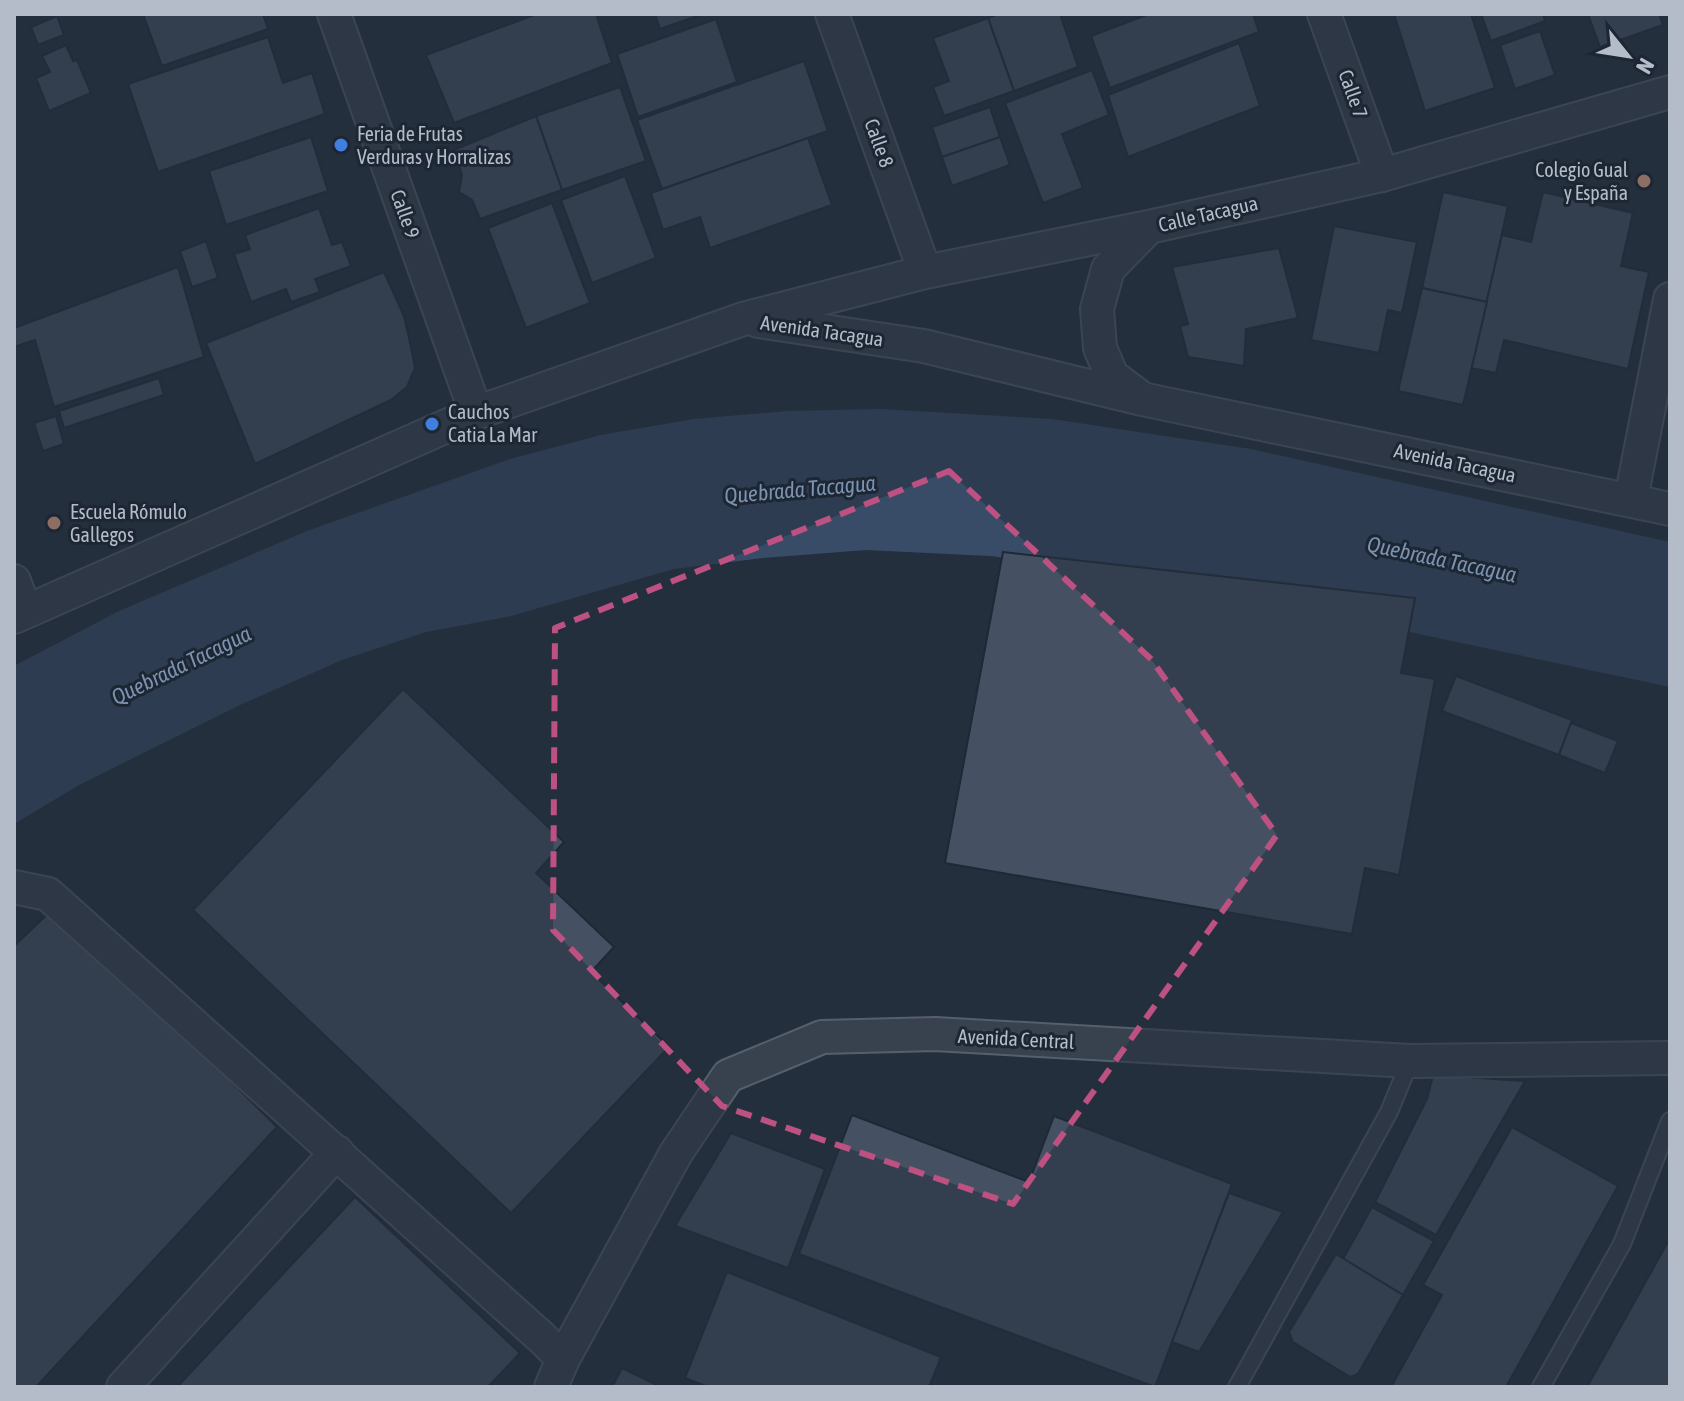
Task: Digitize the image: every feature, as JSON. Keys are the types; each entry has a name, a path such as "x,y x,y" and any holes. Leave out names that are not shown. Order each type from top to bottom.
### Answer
{"street":[{"name":"Calle 9","path":"334,14 476,413"},
{"name":"Calle 8","path":"832,14 925,272"},
{"name":"Calle 7","path":"1324,14 1382,175"},
{"name":"Calle Tacagua","path":"743,319 925,272 1149,227 1382,175 1670,92"},
{"path":"1142,399 1112,376 1100,348 1097,309 1108,269 1149,227"},
{"path":"1631,499 1670,299"},
{"name":"Avenida Tacagua","path":"19,614 476,413 743,319 924,346 1142,399 1670,509"},
{"path":"14,581 19,614"},
{"path":"14,887 48,894 337,1152 557,1373"},
{"name":"Avenida Central","path":"557,1373 676,1153 728,1076 822,1037 935,1034 1410,1061 1670,1058"},
{"path":"123,1387 337,1152"}],"lane":[{"path":"1237,1387 1389,1112 1410,1061"},
{"path":"1541,1387 1622,1244 1670,1121"}],"highlighted area":[{"path":"949,471 1151,659 1277,835 1013,1204 722,1106 553,930 555,628"}],"water":[{"name":"Quebrada Tacagua","path":"880,409 1052,419 1251,449 1670,542 1670,687 1362,622 1215,584 990,556 866,550 763,558 674,569 511,616 426,632 342,660 240,705 79,785 14,824 14,666 119,611 307,531 510,459 601,435 694,419 788,411"}],"building":[{"path":"143,14 263,14 268,29 162,66"},
{"path":"537,14 596,14 612,63 454,123 426,55"},
{"path":"655,14 703,14 660,29"},
{"path":"998,14 1060,14 1078,67 1014,91 988,18"},
{"path":"1149,14 1253,14 1259,32 1110,88 1091,36"},
{"path":"1394,14 1471,14 1495,88 1425,111"},
{"path":"1481,14 1543,14 1545,21 1491,41"},
{"path":"1588,14 1659,14 1663,25 1600,47"},
{"path":"57,16 64,35 38,45 31,27"},
{"path":"988,18 1014,91 944,116 933,87 949,81 933,38"},
{"path":"716,19 737,82 638,117 617,54"},
{"path":"1540,31 1555,75 1515,89 1500,45"},
{"path":"268,37 283,83 312,73 325,114 158,172 128,84"},
{"path":"1239,43 1260,106 1128,157 1108,95"},
{"path":"66,45 73,61 77,60 91,93 49,111 36,78 50,72 42,56"},
{"path":"804,61 828,131 662,189 637,120"},
{"path":"1092,70 1109,115 1062,134 1083,188 1043,203 1005,103"},
{"path":"620,87 646,161 562,190 536,116"},
{"path":"990,107 1000,137 942,157 932,127"},
{"path":"536,116 562,190 480,219 472,200 459,192 462,175 454,150"},
{"path":"311,137 328,191 226,225 209,171"},
{"path":"1000,137 1010,165 952,186 942,157"},
{"path":"808,138 832,205 710,248 700,217 663,230 651,193"},
{"path":"625,176 656,258 592,283 561,200"},
{"path":"1443,192 1508,206 1487,302 1422,288"},
{"path":"1543,192 1633,213 1621,266 1649,272 1628,369 1504,340 1496,373 1471,368 1502,235 1531,242"},
{"path":"552,203 590,303 526,328 488,228"},
{"path":"319,208 332,245 342,242 351,266 315,279 320,292 291,302 286,289 251,302 234,254 250,249 245,235"},
{"path":"1334,226 1417,242 1402,313 1388,310 1379,353 1311,340"},
{"path":"206,241 218,278 192,287 180,251"},
{"path":"1279,248 1298,318 1246,329 1244,366 1188,357 1180,326 1188,324 1172,267"},
{"path":"178,267 204,357 54,407 35,340 14,347 14,328"},
{"path":"384,272 404,316 411,347 415,368 407,387 391,400 255,464 206,343"},
{"path":"1422,288 1487,302 1463,405 1398,391"},
{"path":"159,378 164,395 64,428 59,411"},
{"path":"56,416 64,444 43,451 34,423"},
{"path":"1003,552 1415,598 1401,673 1435,679 1399,875 1365,868 1352,934 945,863"},
{"path":"1456,676 1572,720 1559,755 1442,711"},
{"path":"403,689 564,842 536,873 614,947 591,972 669,1047 511,1213 193,910"},
{"path":"1571,723 1618,741 1605,773 1559,755"},
{"path":"55,907 277,1127 36,1387 14,1387 14,946"},
{"path":"1433,1075 1525,1081 1436,1235 1375,1202 1427,1099"},
{"path":"852,1115 1029,1182 1054,1116 1232,1184 1155,1387 799,1254"},
{"path":"1512,1127 1618,1186 1506,1387 1391,1387 1442,1295 1423,1285"},
{"path":"731,1133 825,1169 788,1268 675,1226"},
{"path":"1229,1193 1283,1212 1199,1352 1172,1342"},
{"path":"355,1197 520,1353 488,1387 177,1387"},
{"path":"1372,1207 1434,1241 1403,1295 1343,1259"},
{"path":"1669,1240 1670,1387 1587,1387"},
{"path":"1336,1254 1403,1295 1358,1374 1350,1377 1293,1342 1289,1332"},
{"path":"727,1272 941,1357 929,1387 708,1387 685,1378"},
{"path":"622,1368 661,1387 612,1387"}],"place":[{"name":"Feria de Frutas Verduras y Horralizas","path":"341,145"},
{"name":"Colegio Gual y España","path":"1644,181"},
{"name":"Cauchos Catia La Mar","path":"432,424"},
{"name":"Escuela Rómulo Gallegos","path":"54,523"}]}
